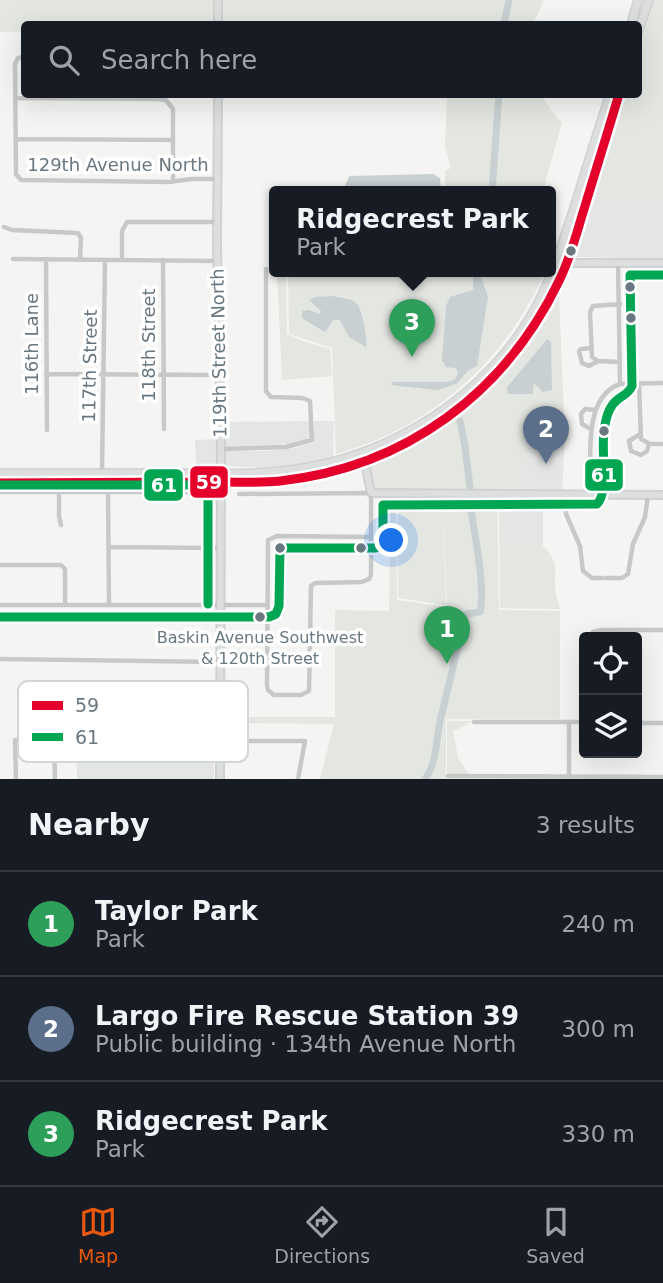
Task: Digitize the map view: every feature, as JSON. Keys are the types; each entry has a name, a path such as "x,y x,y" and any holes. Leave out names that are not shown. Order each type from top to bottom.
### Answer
{"main road":[{"path":"632,21 643,0"},
{"path":"638,21 643,0"},
{"path":"640,21 643,0"},
{"path":"557,260 609,98"},
{"path":"0,482 108,487 301,478 366,462 423,435 458,412 486,387 515,355 552,298 567,263 618,98"},
{"path":"588,193 588,180 599,142 596,138"},
{"path":"0,473 220,473 295,469 363,453 407,433 456,401 516,338 531,315 549,277"},
{"path":"0,482 40,478 55,473"},
{"path":"44,483 59,479 93,478 102,473"}],"street":[{"path":"218,0 218,21"},
{"path":"21,58 16,60 16,139 173,140"},
{"path":"16,98 21,98"},
{"path":"159,98 172,106 173,181"},
{"name":"119th Street North","path":"218,98 220,681"},
{"name":"129th Avenue North","path":"16,139 18,178 25,181 218,179"},
{"path":"122,260 122,231 125,223 217,222"},
{"path":"4,227 12,230 78,233 80,259"},
{"path":"13,259 218,261"},
{"name":"116th Lane","path":"46,259 47,430"},
{"name":"117th Street","path":"102,473 104,260"},
{"name":"118th Street","path":"163,260 164,429"},
{"path":"557,260 567,263 663,263"},
{"path":"618,263 620,384"},
{"path":"221,449 286,447 312,440 310,401 302,398 275,398 268,394 266,269"},
{"path":"620,304 598,304 592,308 590,348 592,357 598,361 620,362"},
{"path":"590,348 579,351 582,363 589,366 598,361"},
{"path":"46,374 219,375"},
{"path":"591,493 591,429 596,410 607,392 620,384 663,383"},
{"path":"639,384 640,434 643,442 663,444"},
{"path":"591,429 582,424 581,414 585,410 596,410"},
{"path":"640,434 629,441 631,452 638,455 644,453 649,443"},
{"path":"363,453 371,493 371,537 369,579 362,582 314,583 310,591 310,685 306,694 270,694 267,685 268,540 371,537"},
{"path":"108,487 109,604"},
{"path":"0,492 59,492 108,487 207,492"},
{"path":"59,492 61,525"},
{"path":"566,493 566,514 580,546 583,571 592,578 604,579 622,578 628,574 633,544 648,506 648,495"},
{"path":"239,494 663,495"},
{"path":"108,547 220,548"},
{"path":"0,565 61,565 65,569 65,604"},
{"path":"0,605 267,605"},
{"path":"595,632 663,630"},
{"path":"0,659 220,662"},
{"path":"474,722 579,723"},
{"path":"569,723 569,778"},
{"path":"642,723 663,723"},
{"path":"16,779 15,740 18,740"},
{"path":"248,741 305,741 298,779"},
{"path":"448,776 663,777"}],"shaded area":[{"path":"0,0 217,0 216,21 21,21 21,32 0,32"},
{"path":"220,0 544,0 534,21 220,21"},
{"path":"653,0 663,0 663,198 590,200 622,98 642,98 642,35"},
{"path":"447,98 543,98 562,122 544,186 445,186 445,171 451,168 445,146"},
{"path":"433,174 440,178 441,186 345,186 349,176"},
{"path":"663,198 663,259 574,257 590,200"},
{"path":"277,277 286,277 287,334 330,349 332,376 282,380"},
{"path":"288,277 542,277 508,336 468,381 419,417 393,432 336,454 332,348 289,334"},
{"path":"473,277 481,277 488,297 477,366 469,370 456,384 437,390 391,385 392,382 446,382 456,377 456,368 446,367 442,360 446,306 450,297 473,290"},
{"path":"333,296 351,300 358,306 364,324 366,347 349,337 340,320 333,320 325,332 302,318 302,311 320,314 321,311 309,300"},
{"path":"559,297 565,439 530,439 519,490 373,490 369,466 427,436 472,404 512,366","holes":["547,339 551,342 541,390 536,383 533,383 534,391 507,387"]},
{"path":"547,339 551,342 552,390 543,392 534,383 533,394 508,394 507,387"},
{"path":"310,421 310,439 294,444 223,447 222,422"},
{"path":"314,421 334,421 333,459 276,468 222,466 223,451 268,451 313,443"},
{"path":"218,439 218,466 196,467 195,440"},
{"path":"530,439 565,439 562,491 501,491 519,489"},
{"path":"386,494 501,495 503,547 543,546 547,550 555,566 555,588 560,609 500,608 497,496 443,495 446,605 398,598 398,497 389,497 389,523"},
{"path":"501,495 543,495 543,546 503,547"},
{"path":"391,496 396,496 397,600 447,607 443,496 497,498 499,610 560,611 560,719 446,719 446,779 320,779 334,724 248,723 248,717 335,717 335,610 389,611"},
{"path":"447,721 472,721 453,732 458,757 468,774 447,774"},
{"path":"77,762 214,762 214,779 77,779"}],"waterway":[{"path":"505,21 509,0"},
{"path":"492,186 499,98"},
{"path":"460,421 470,488"},
{"path":"425,779 434,759 440,721 466,614 480,612 480,572 469,497"}],"transit line":[{"name":"59","path":"0,483 280,481 326,473 369,460 409,441 447,418 480,390 510,358 537,321 559,281 574,244 618,98"},
{"name":"61","path":"0,617 269,617 276,614 279,606 280,548 376,548 383,539 383,505 597,504 603,491 603,440 607,415 613,404 632,386 630,275 663,275"},
{"name":"61","path":"0,485 208,485 208,604"}],"place":[{"name":"Ridgecrest Park","path":"412,357"},
{"name":"Largo Fire Rescue Station 39","path":"546,464"},
{"name":"Baskin Avenue Southwest & 120th Street","path":"260,617"},
{"name":"Taylor Park","path":"447,664"}]}
